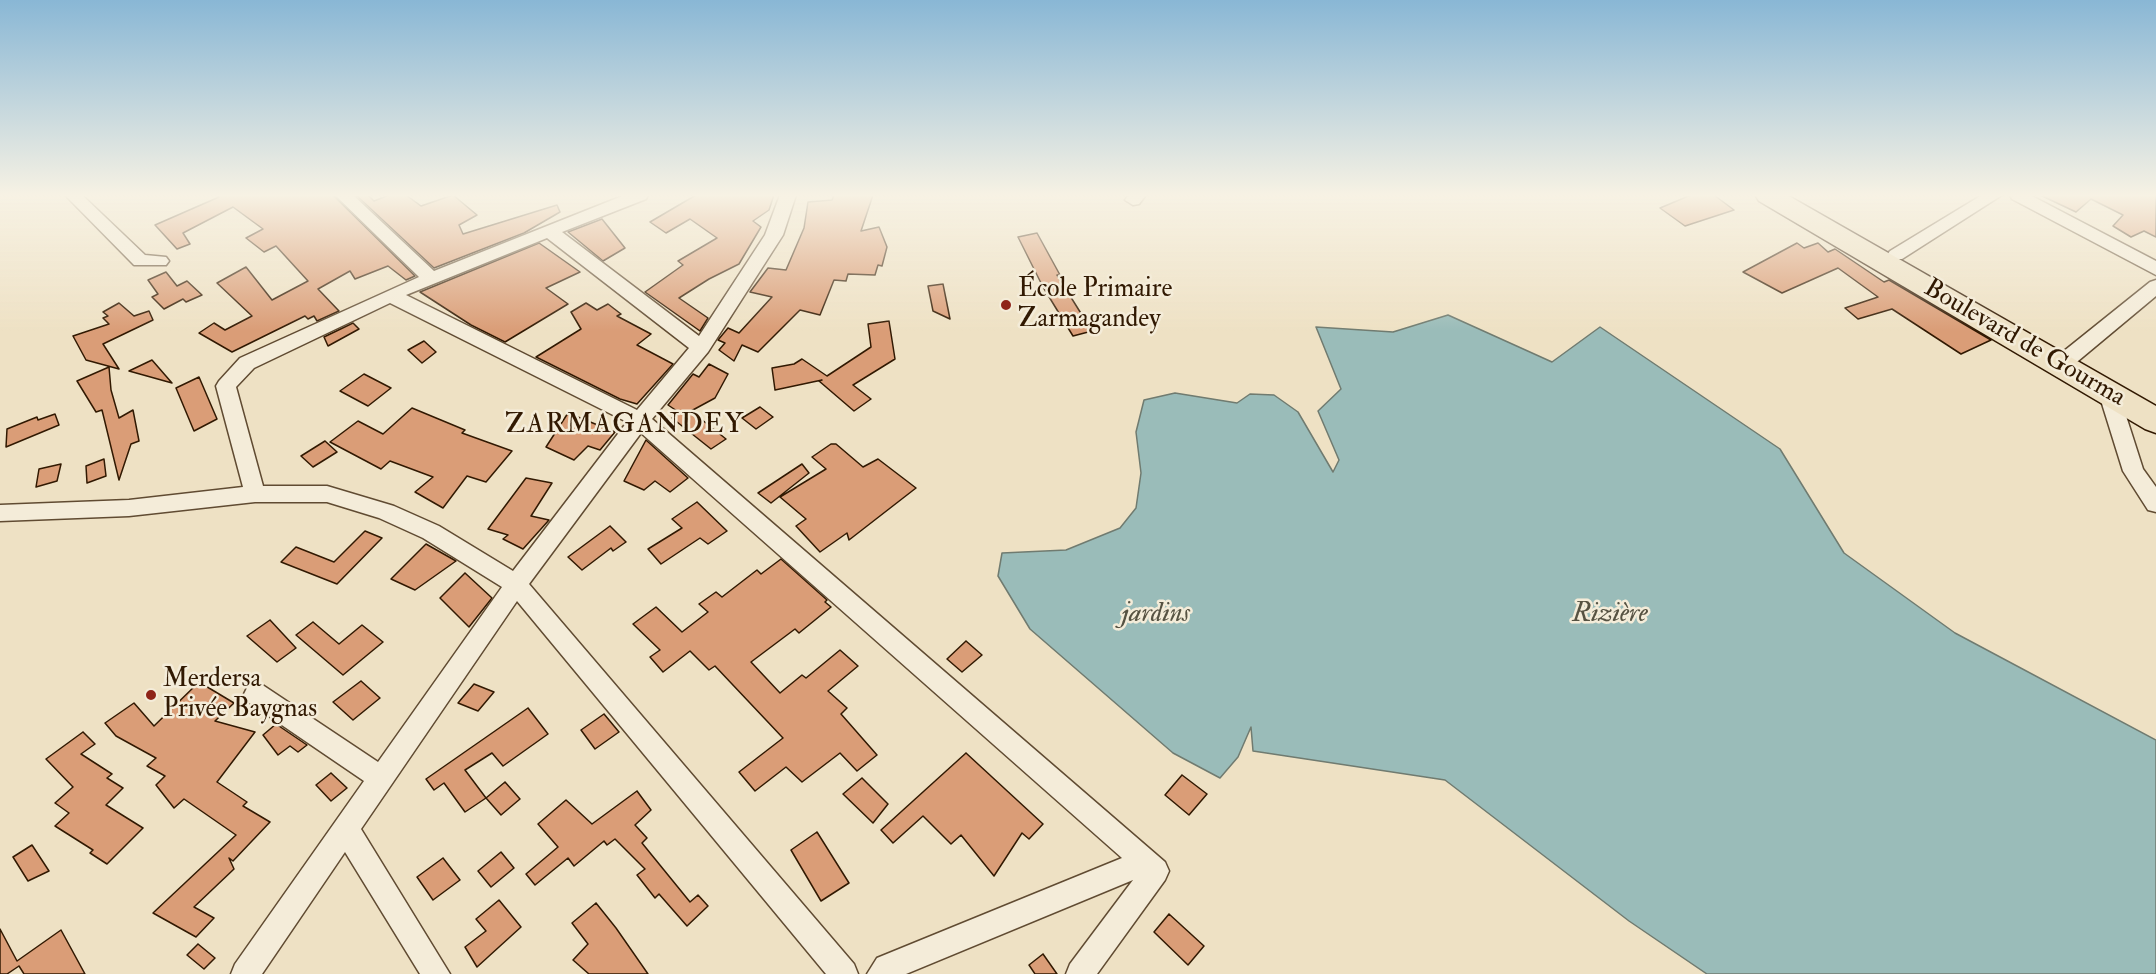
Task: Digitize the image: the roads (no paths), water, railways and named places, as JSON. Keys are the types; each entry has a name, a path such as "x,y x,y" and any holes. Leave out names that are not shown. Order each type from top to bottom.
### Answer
{"highway":[{"name":"Boulevard de Gourma","path":"1850,240 2066,361 2156,405"},
{"name":"Boulevard de Gourma","path":"1871,240 2066,361 2109,394 2156,422"}],"street":[{"path":"119,240 140,261 160,261"},
{"path":"391,240 432,279"},
{"path":"255,494 226,386 238,370 261,355 390,295 526,240"},
{"path":"561,240 700,347"},
{"path":"245,974 347,831 516,584 640,420 700,347 770,240"},
{"path":"1896,255 1920,240"},
{"path":"2103,240 2156,269"},
{"path":"2066,361 2156,286"},
{"path":"390,295 640,420 1156,871 1080,974"},
{"path":"2109,394 2133,471 2156,504"},
{"path":"0,513 129,507 255,494 327,494 386,512 431,532 516,584 844,974"},
{"path":"256,694 382,780"},
{"path":"347,831 436,974"},
{"path":"887,972 1145,862"}],"water":[{"name":"Rizière","path":"1448,315 1552,362 1600,327 1780,449 1844,553 1955,633 2156,740 2156,974 1707,974 1629,921 1445,780 1253,751 1251,727 1238,757 1220,778 1173,753 1030,629 998,576 1002,553 1066,550 1120,528 1136,508 1141,473 1136,432 1144,400 1175,393 1237,403 1250,394 1274,395 1298,412 1333,472 1339,460 1318,411 1341,389 1316,327 1393,332"}],"place":[{"name":"École Primaire Zarmagandey","path":"1006,305"},
{"name":"Merdersa Privée Baygnas","path":"151,695"}],"district":[{"name":"ZARMAGANDEY","path":"625,426"}],"water label":[{"name":"jardins","path":"1156,615"}]}
